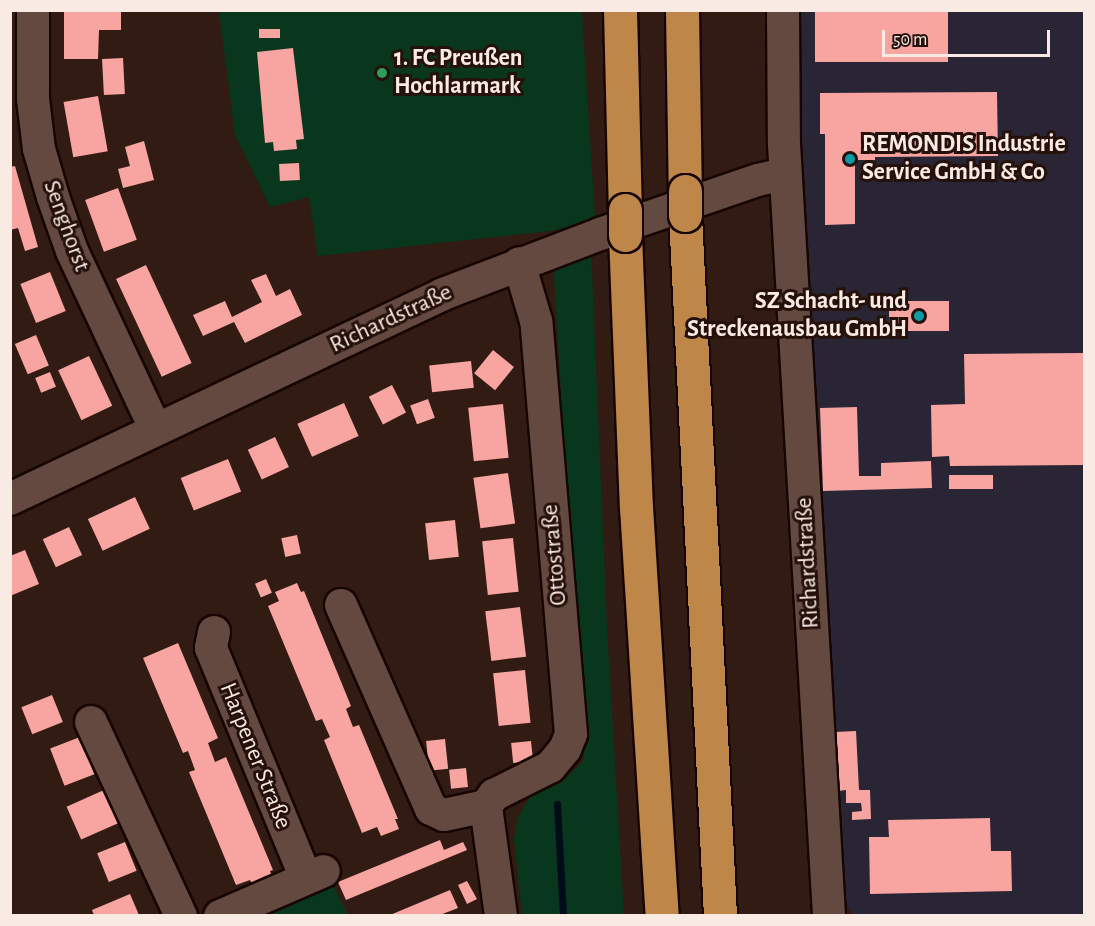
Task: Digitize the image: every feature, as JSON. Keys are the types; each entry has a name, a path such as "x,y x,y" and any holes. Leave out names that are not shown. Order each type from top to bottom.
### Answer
{"highway":[{"path":"620,10 625,222 636,507 662,915"},
{"path":"682,10 685,203 720,915"}],"street":[{"name":"Senghorst","path":"33,10 33,99 39,149 53,197 72,252 155,428"},
{"name":"Richardstraße","path":"783,10 785,174 829,915"},
{"name":"Richardstraße","path":"10,499 155,428 443,294 519,263 758,180 785,174"},
{"name":"Ottostraße","path":"340,605 431,809 444,815 486,806 494,795 550,767 565,749 571,734 536,321 519,263"},
{"name":"Harpener Straße","path":"214,632 211,648 315,874 220,915"},
{"path":"92,722 180,915"},
{"path":"486,806 501,915"}],"shaded area":[{"path":"798,11 1084,11 1084,915 852,915 844,897 799,80"}],"green space":[{"name":"1. FC Preußen Hochlarmark","path":"219,11 582,11 595,219 551,231 318,256 309,197 270,207 235,135"},
{"path":"591,246 607,627 624,915 522,915 514,838 518,817 530,797 565,779 584,760 553,261"},
{"path":"323,886 334,886 348,915 258,916"}],"building":[{"path":"64,10 121,10 121,30 99,30 98,59 64,59"},
{"path":"815,10 948,10 948,62 815,62"},
{"path":"259,29 280,29 280,38 259,38"},
{"path":"293,48 304,139 296,140 297,149 274,151 273,142 265,143 257,52"},
{"path":"123,58 125,94 104,95 102,59"},
{"name":"REMONDIS Industrie Service GmbH & Co","path":"997,92 998,156 875,157 875,160 855,160 855,224 825,225 825,134 820,134 820,93"},
{"path":"98,96 108,151 73,157 64,102"},
{"path":"144,141 154,180 123,188 118,169 130,166 125,147"},
{"path":"299,163 300,180 280,181 279,164"},
{"path":"15,166 38,247 25,251 18,228 10,230 10,167"},
{"path":"118,188 137,240 104,252 85,200"},
{"path":"146,265 192,363 162,377 116,279"},
{"path":"50,272 66,311 36,323 20,284"},
{"path":"266,274 276,296 290,289 302,315 245,343 234,322 203,336 193,315 225,301 232,317 262,302 251,280"},
{"name":"SZ Schacht- und Streckenausbau GmbH","path":"889,301 949,301 949,331 889,331"},
{"path":"36,335 49,365 28,374 15,344"},
{"path":"493,350 514,367 495,390 474,373"},
{"path":"1083,353 1084,465 950,466 949,456 932,457 931,405 965,404 964,354"},
{"path":"89,356 112,406 81,420 58,370"},
{"path":"471,361 474,388 432,392 429,365"},
{"path":"50,372 56,387 41,393 35,378"},
{"path":"392,385 406,413 383,424 369,397"},
{"path":"428,399 435,418 417,424 410,405"},
{"path":"344,403 359,436 312,457 297,424"},
{"path":"503,404 509,458 474,461 468,408"},
{"path":"857,407 859,476 881,476 881,463 931,461 932,488 823,491 820,408"},
{"path":"275,437 289,467 262,480 248,450"},
{"path":"228,459 241,491 194,511 181,478"},
{"path":"508,473 515,524 480,528 473,478"},
{"path":"949,475 993,475 993,489 949,489"},
{"path":"135,497 150,529 103,551 88,519"},
{"path":"455,520 459,557 429,560 425,523"},
{"path":"69,527 82,555 56,567 43,539"},
{"path":"297,535 301,554 285,557 281,538"},
{"path":"513,538 519,592 488,595 482,541"},
{"path":"25,550 39,584 10,596 10,556"},
{"path":"266,579 272,593 261,597 255,584"},
{"path":"297,583 301,592 304,591 351,706 346,709 353,727 359,725 398,819 395,819 399,829 381,836 377,827 362,833 324,740 330,737 322,719 316,721 268,606 279,601 275,592"},
{"path":"520,607 526,657 491,661 485,611"},
{"path":"178,643 218,738 208,743 215,762 226,757 273,870 270,871 274,881 255,889 250,880 236,885 189,772 195,770 188,751 183,753 143,658"},
{"path":"525,670 531,723 499,726 493,673"},
{"path":"52,695 63,722 32,734 21,707"},
{"path":"856,731 859,790 870,790 871,819 852,820 852,812 862,811 861,803 846,803 846,790 838,791 835,732"},
{"path":"80,737 94,774 64,786 50,748"},
{"path":"445,739 448,769 429,771 426,741"},
{"path":"531,741 533,761 513,763 511,743"},
{"path":"466,768 468,787 451,789 449,770"},
{"path":"104,790 119,823 81,840 67,807"},
{"path":"990,818 991,851 1011,851 1012,891 870,894 869,837 889,837 888,820"},
{"path":"440,840 444,850 463,842 467,850 346,900 338,882"},
{"path":"125,842 137,871 109,882 97,853"},
{"path":"467,881 477,899 467,904 458,885"},
{"path":"450,890 458,908 440,915 390,915"},
{"path":"130,894 139,915 94,915 92,910"}],"waterway":[{"path":"557,804 563,916"}],"place":[{"name":"1. FC Preußen Hochlarmark","path":"382,73"},
{"name":"REMONDIS Industrie Service GmbH & Co","path":"850,159"},
{"name":"SZ Schacht- und Streckenausbau GmbH","path":"919,316"}]}
